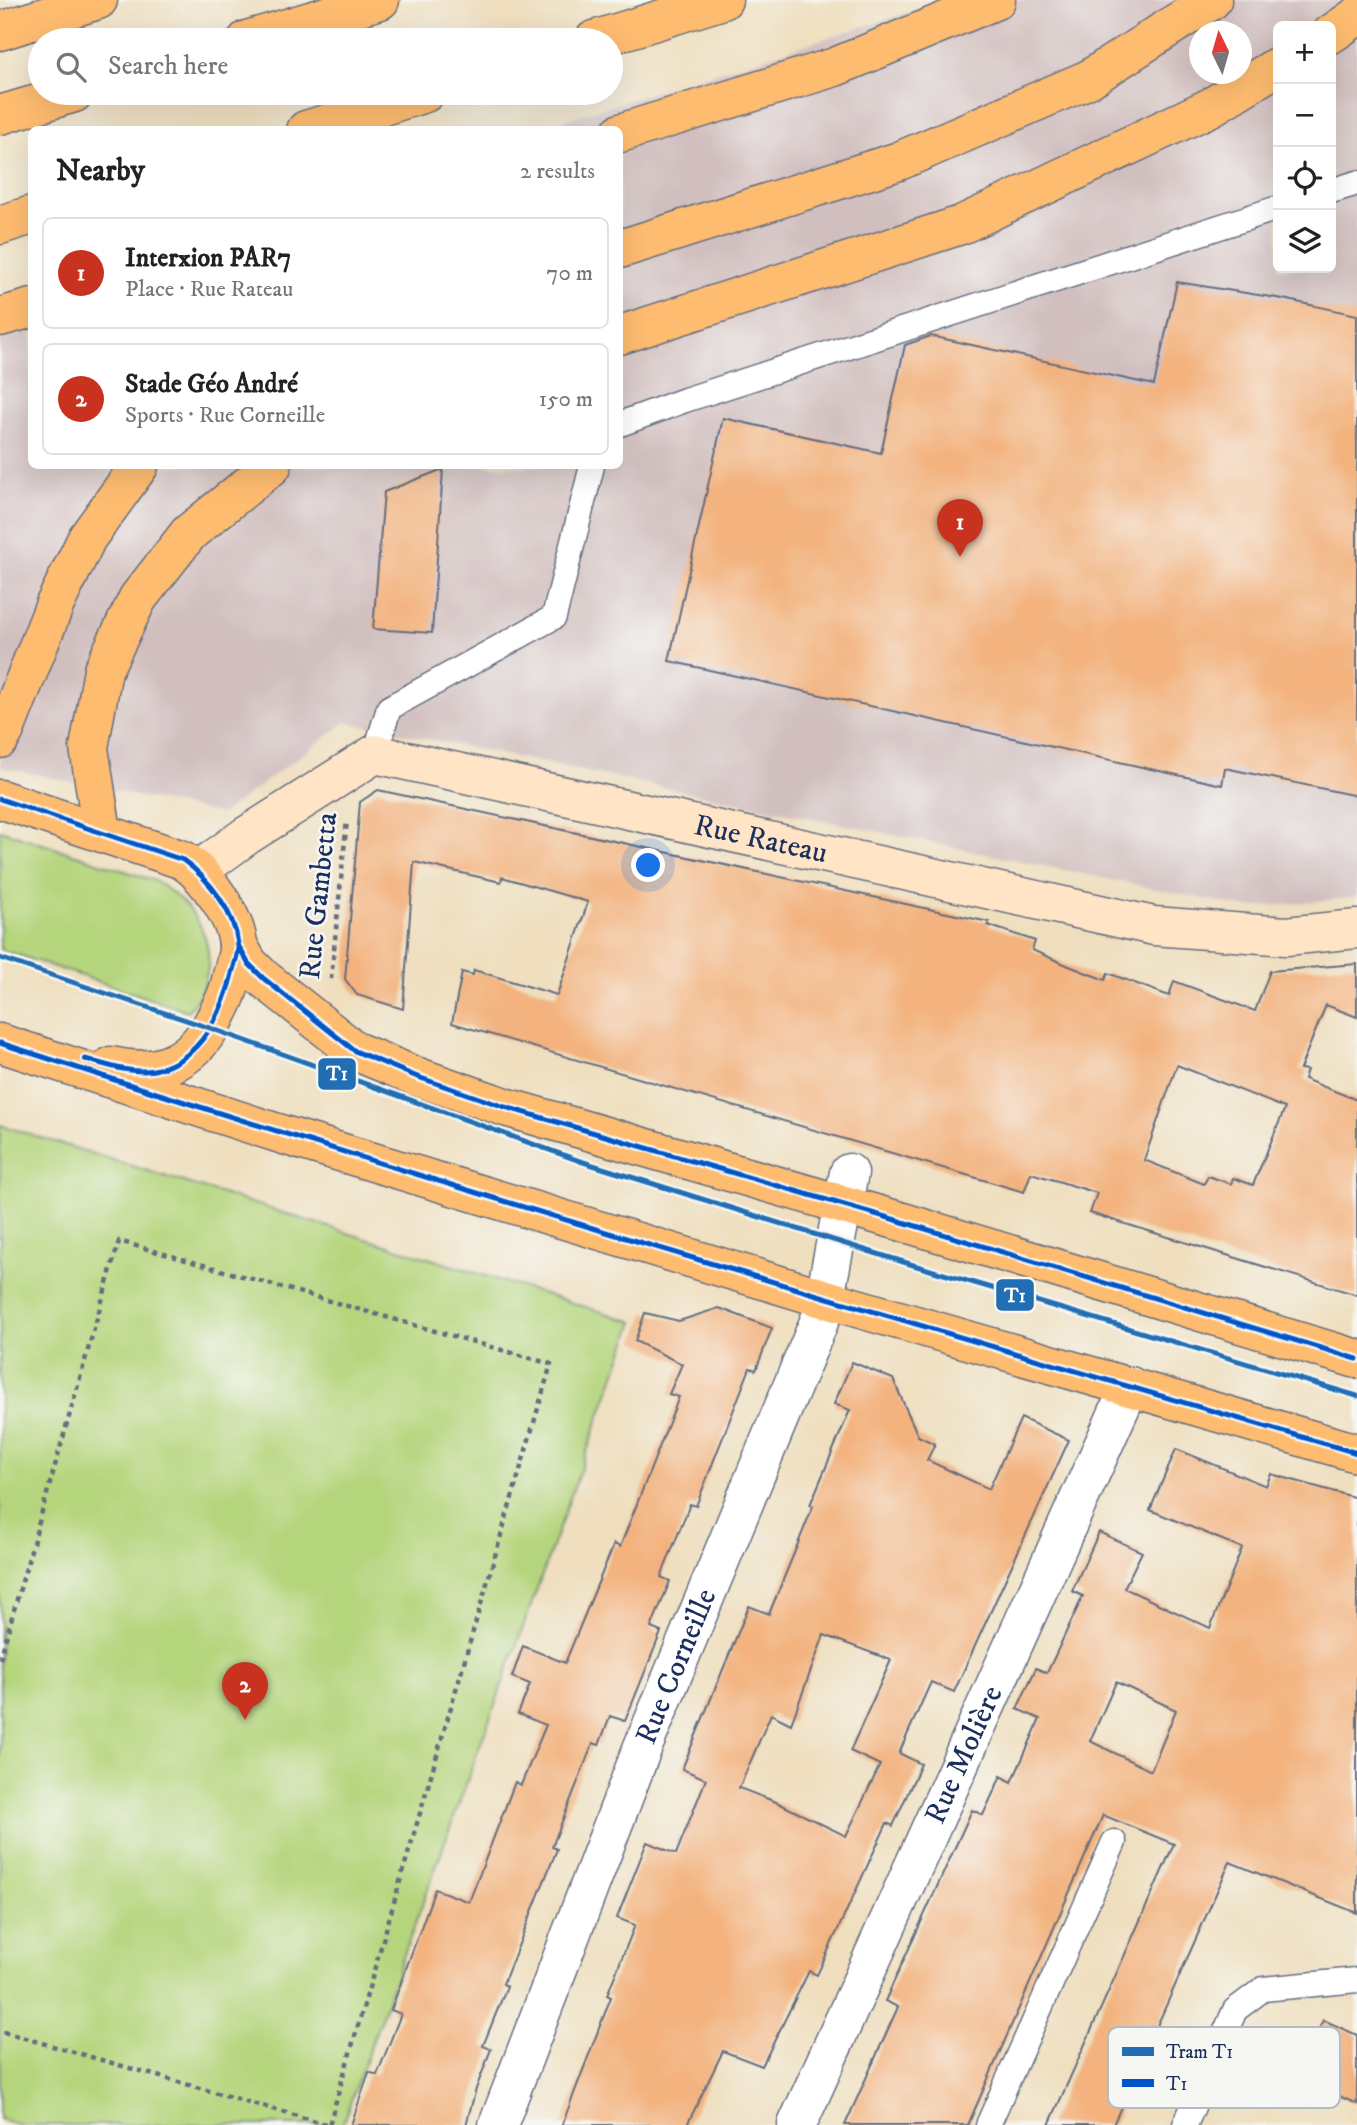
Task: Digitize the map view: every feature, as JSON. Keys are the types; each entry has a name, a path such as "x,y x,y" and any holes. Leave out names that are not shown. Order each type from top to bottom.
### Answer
{"main road":[{"path":"0,31 98,0"},
{"path":"287,28 380,0"},
{"path":"623,31 723,0"},
{"path":"623,132 835,67 996,0"},
{"path":"623,248 900,161 1089,79 1206,5"},
{"path":"1336,31 1357,16"},
{"path":"623,334 961,225 1211,107 1273,69"},
{"path":"0,115 34,105"},
{"path":"319,126 386,105"},
{"path":"0,225 28,216"},
{"path":"0,317 28,309"},
{"path":"0,739 55,604 87,538 137,469"},
{"path":"102,832 89,748 103,670 138,598 189,533 268,469"},
{"path":"0,799 183,860 199,870 225,907 238,945 248,963 263,978 355,1051 415,1076 466,1094 846,1189 1357,1359"},
{"path":"0,1041 134,1071 163,1068 191,1052 210,1028 228,994 238,945"},
{"path":"0,1041 287,1136 826,1299 1357,1453"}],"street":[{"path":"199,870 246,836 363,761"},
{"name":"Rue Rateau","path":"363,761 1154,926 1286,936 1357,929"},
{"name":"Rue Corneille","path":"498,2125 642,1749 821,1317 846,1189"},
{"name":"Rue Molière","path":"797,2125 1130,1385"}],"lane":[{"path":"1336,189 1357,183"},
{"path":"623,424 699,396 1273,210"},
{"path":"363,761 389,708 554,617 591,469"},
{"path":"988,2125 1114,1842"},
{"path":"1228,2027 1236,2010 1263,1989 1357,1980"},
{"path":"1185,2125 1193,2108"}],"path":[{"name":"Rue Gambetta","path":"327,1029 363,761"},
{"path":"0,1659 120,1241 551,1364 329,2125 0,2031"}],"shaded area":[{"path":"948,0 1357,0 1357,897 1248,908 346,722 222,814 0,767 0,298 28,289 28,469 623,469 623,126 546,126 613,105 623,105 623,102"}],"green space":[{"path":"0,830 155,881 187,907 205,938 208,956 207,974 188,1011 0,949"},
{"path":"0,1125 634,1322 342,2125 20,2125 0,2119"}],"building":[{"path":"1177,282 1283,299 1357,315 1357,796 1225,768 1222,785 669,661 723,418 881,453 905,345 931,336 1154,385"},
{"path":"443,469 432,633 373,629 384,492"},
{"path":"378,790 989,922 988,925 1035,941 1032,950 1105,980 1108,973 1169,996 1174,981 1255,1011 1270,971 1357,964 1357,1017 1326,1005 1300,1069 1307,1070 1304,1079 1357,1100 1357,1295 1090,1213 1097,1193 1031,1173 1024,1192 452,1023 462,972 473,975 474,970 557,995 588,902 502,877 501,882 414,862 403,1009 357,995 345,979 360,802","holes":["1177,1065 1285,1108 1253,1185 1233,1178 1231,1184 1208,1176 1204,1184 1144,1160"]},
{"path":"719,1308 772,1328 756,1370 750,1368 696,1506 690,1504 661,1577 670,1581 651,1628 661,1632 625,1721 610,1716 599,1745 593,1743 552,1847 557,1849 503,1984 507,1986 483,2046 491,2049 466,2125 351,2125 369,2072 377,2075 401,2014 391,2010 435,1889 469,1902 515,1782 521,1785 546,1725 518,1714 530,1684 512,1677 523,1646 565,1663 614,1544 620,1547 679,1397 669,1394 682,1364 635,1341 645,1313 679,1321"},
{"path":"852,1362 893,1379 918,1436 935,1444 927,1460 989,1489 1021,1418 1069,1440 954,1692 931,1682 899,1753 921,1764 893,1826 887,1823 817,1975 809,1971 762,2066 723,2051 687,2125 562,2125 611,1997 607,1995 635,1925 617,1918 647,1842 676,1854 706,1779 682,1769 749,1606 769,1614 813,1506 810,1505 850,1410 834,1404","holes":["824,1635 891,1660 850,1751 880,1765 846,1836 776,1802 739,1788 771,1714 791,1724"]},
{"path":"1176,1449 1266,1486 1271,1474 1357,1498 1357,1913 1230,1862 1157,2027 1108,2027 1108,2108 1121,2108 1113,2125 1049,2125 1174,1844 1103,1815 968,2125 845,2125 898,2007 885,2001 972,1810 983,1815 1001,1776 1012,1782 1040,1719 1017,1709 1036,1668 1047,1673 1083,1596 1072,1591 1099,1532 1142,1552 1124,1588 1210,1628 1242,1548 1150,1510","holes":["1116,1682 1176,1710 1151,1771 1090,1741"]},
{"path":"1323,2020 1339,2027 1320,2027"},
{"path":"1340,2028 1357,2035 1357,2104 1340,2097"}],"tram line":[{"name":"T1","path":"0,958 210,1028 580,1161 910,1264 1357,1396"}],"transit line":[{"name":"T1","path":"0,799 183,860 211,886 226,908 236,932 237,954 223,1002 207,1032 185,1056 170,1065 145,1071 119,1068 85,1059"},
{"name":"T1","path":"238,945 248,963 263,978 355,1051 415,1076 505,1107 896,1220 1357,1359"},
{"name":"T1","path":"0,1043 507,1202 1357,1453"}],"place":[{"name":"Interxion PAR7","path":"960,557"},
{"name":"Stade Géo André","path":"245,1720"}]}
